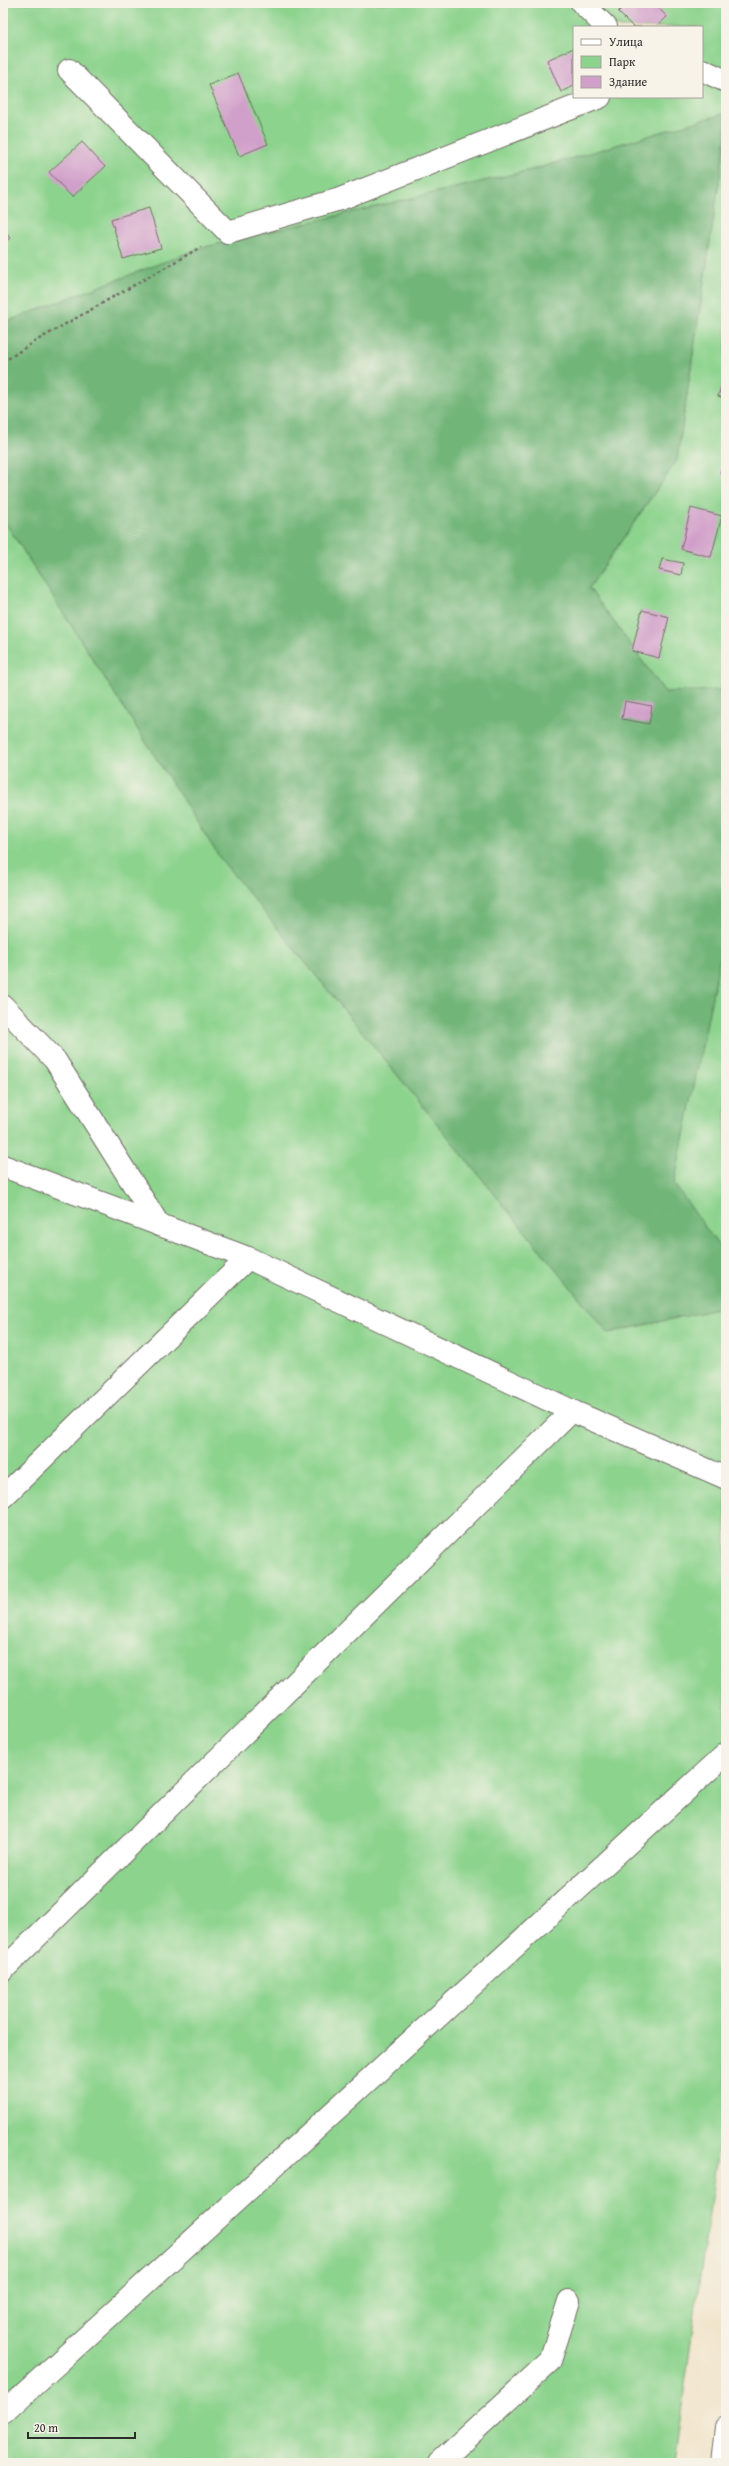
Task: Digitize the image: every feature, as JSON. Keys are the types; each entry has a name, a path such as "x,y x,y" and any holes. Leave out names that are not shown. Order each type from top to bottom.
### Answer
{"street":[{"path":"582,3 605,26"},
{"path":"69,70 228,232 340,199 597,98"},
{"path":"703,70 726,81"},
{"path":"3,1006 56,1060 159,1225"},
{"path":"3,1166 248,1258 572,1411 726,1478"},
{"path":"3,1497 248,1258"},
{"path":"3,1970 572,1411"},
{"path":"3,2412 726,1754"},
{"path":"439,2463 550,2361 570,2301"},
{"path":"722,2463 726,2427"}],"path":[{"path":"3,362 34,342 228,232"}],"green space":[{"path":"3,3 726,3 726,113 535,169 201,248 3,323"},
{"path":"726,113 726,136 677,460 589,588 665,692 726,690 726,928 674,1184 726,1256 726,1307 608,1333 220,858 3,519 3,323 201,248 535,169"},
{"path":"726,136 726,690 665,692 589,588 677,460"},
{"path":"3,519 220,858 608,1333 726,1307 726,2091 674,2463 3,2463"},
{"path":"726,928 726,1256 674,1184"}],"building":[{"path":"627,3 654,3 667,17 657,26 632,26 618,12"},
{"path":"573,48 573,86 561,92 547,60"},
{"path":"238,73 268,144 239,156 209,85"},
{"path":"82,142 105,167 72,197 49,172"},
{"path":"149,208 161,248 123,259 111,219"},
{"path":"3,229 10,238 3,244"},
{"path":"726,372 726,399 718,396"},
{"path":"726,455 726,475 720,473"},
{"path":"691,508 722,516 711,557 681,549"},
{"path":"662,559 683,563 681,575 659,570"},
{"path":"642,610 669,617 659,658 632,651"},
{"path":"625,701 652,706 649,724 622,719"}]}
